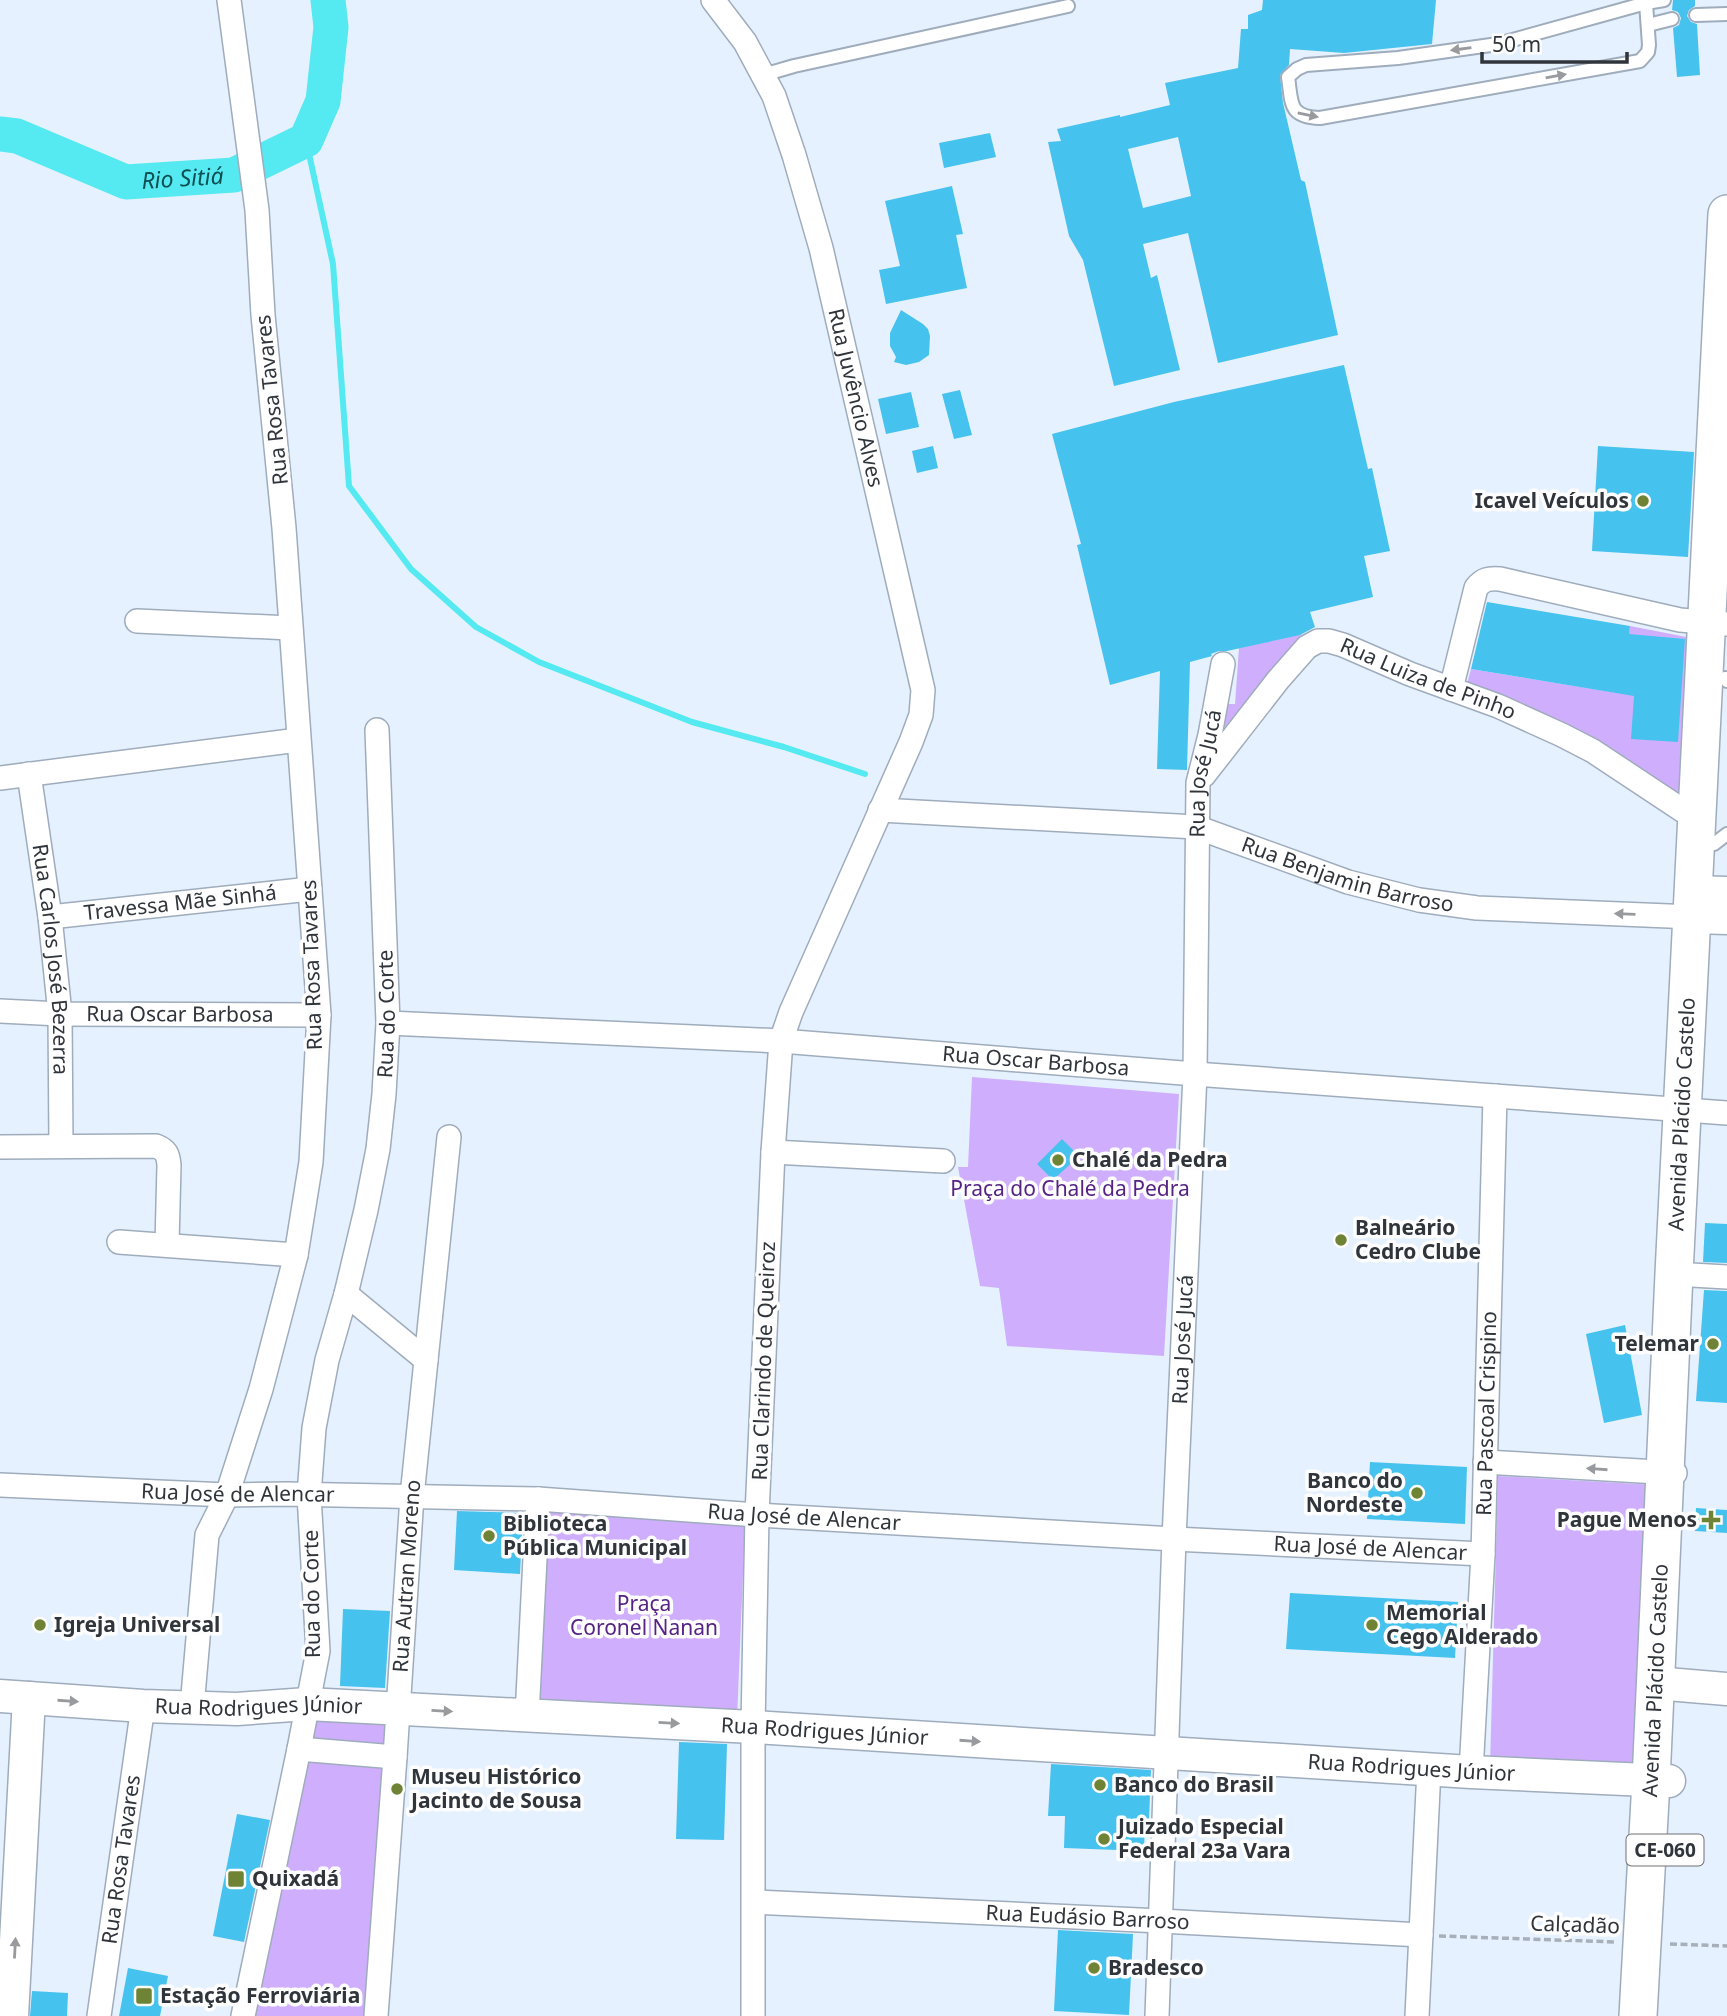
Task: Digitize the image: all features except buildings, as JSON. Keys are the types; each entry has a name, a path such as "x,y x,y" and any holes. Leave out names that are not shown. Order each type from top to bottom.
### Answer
{"main road":[{"name":"Avenida Plácido Castelo","path":"1638,2016 1650,1943 1673,1473 1698,1275 1719,615 1718,552 1727,214"},
{"name":"Avenida Plácido Castelo","path":"1713,833 1726,680 1719,615"},
{"path":"1664,1684 1727,1689"},
{"path":"12,2016 15,1697"},
{"name":"Rua Rodrigues Júnior","path":"15,1697 237,1709 307,1704 753,1727 1167,1754 1660,1781"},
{"name":"Avenida Plácido Castelo","path":"1650,1943 1656,2016"}],"street":[{"name":"Rua Rosa Tavares","path":"192,1707 207,1535 227,1495 261,1389 296,1255 311,1162 318,1015 284,528 263,315 257,210 229,0"},
{"name":"Rua Juvêncio Alves","path":"713,0 746,42 774,96 786,131 821,248 923,690 920,715 911,742 880,810"},
{"path":"1451,690 1476,588 1481,581 1489,578 1680,620 1719,615"},
{"path":"137,621 290,628"},
{"name":"Rua Luiza de Pinho","path":"1198,783 1307,647 1318,641 1329,641 1498,706 1583,745 1713,833"},
{"name":"Rua José Jucá","path":"1157,2016 1174,1539 1195,1074 1198,783 1223,664"},
{"name":"Rua do Corte","path":"243,2016 318,1651 309,1495 313,1428 327,1360 366,1210 378,1149 384,1094 388,1023 377,730"},
{"path":"0,778 298,740"},
{"name":"Rua Carlos José Bezerra","path":"29,774 50,917 60,1014 61,1146"},
{"name":"Rua Benjamin Barroso","path":"880,810 1196,827 1348,882 1419,900 1476,908 1710,905"},
{"name":"Rua Clarindo de Queiroz","path":"752,2016 757,1516 773,1152 781,1041 791,1012 880,810"},
{"name":"Travessa Mãe Sinhá","path":"50,917 310,889"},
{"name":"Rua Oscar Barbosa","path":"0,1011 60,1014 318,1015"},
{"name":"Rua Oscar Barbosa","path":"388,1023 781,1041 1703,1111"},
{"name":"Rua Pascoal Crispino","path":"1471,1772 1483,1554 1495,1096"},
{"name":"Rua Autran Moreno","path":"376,2016 412,1496 449,1137"},
{"path":"0,1147 156,1146 165,1150 169,1165 167,1244"},
{"path":"773,1152 943,1161"},
{"path":"119,1242 296,1255"},
{"path":"346,1294 426,1360"},
{"path":"1485,1462 1673,1473"},
{"name":"Rua José de Alencar","path":"0,1485 227,1495 538,1499 757,1516 1483,1554"},
{"path":"527,1716 538,1499"},
{"name":"Rua Rosa Tavares","path":"99,2016 143,1706"},
{"path":"299,1749 395,1757"},
{"path":"1417,2016 1429,1769"},
{"name":"Rua Eudásio Barroso","path":"754,1902 1421,1935"}],"lane":[{"path":"1646,3 1648,52 1640,61 1320,118 1306,118 1296,113 1292,102 1288,77 1306,65 1398,58 1498,44 1646,3 1664,0"},
{"path":"762,75 1068,6"},
{"path":"1696,15 1727,14"},
{"path":"1647,26 1672,19"}],"path":[{"name":"Calçadão","path":"1421,1935 1727,1946"}],"green space":[{"path":"1630,626 1697,639 1688,797 1668,796 1467,684 1471,669 1618,693"},
{"path":"1302,634 1224,728 1224,704 1235,704 1239,648"},
{"name":"Praça do Chalé da Pedra","path":"972,1077 1179,1094 1164,1356 1007,1346 999,1288 980,1286 958,1167 968,1167"},
{"path":"1498,1476 1655,1485 1641,1773 1490,1766"},
{"name":"Praça Coronel Nanan","path":"548,1512 745,1525 737,1719 540,1708"},
{"path":"309,1719 390,1725 388,1747 307,1742"},
{"path":"303,1758 388,1765 369,2016 254,2016"}],"waterway":[{"name":"Rio Sitiá","path":"0,134 17,136 126,182 234,175 306,140 323,101 331,27 328,0"},
{"path":"306,140 333,264 349,486 411,569 476,627 539,662 692,722 784,747 865,774"}],"place":[{"name":"Icavel Veículos","path":"1643,501"},
{"name":"Chalé da Pedra","path":"1058,1160"},
{"name":"Balneário Cedro Clube","path":"1341,1240"},
{"name":"Telemar","path":"1713,1344"},
{"name":"Banco do Nordeste","path":"1417,1493"},
{"name":"Pague Menos","path":"1711,1520"},
{"name":"Biblioteca Pública Municipal","path":"489,1536"},
{"name":"Igreja Universal","path":"40,1625"},
{"name":"Memorial Cego Alderado","path":"1372,1625"},
{"name":"Banco do Brasil","path":"1100,1785"},
{"name":"Museu Histórico Jacinto de Sousa","path":"397,1789"},
{"name":"Juizado Especial Federal 23a Vara","path":"1104,1839"},
{"name":"Quixadá","path":"236,1879"},
{"name":"Bradesco","path":"1094,1968"},
{"name":"Estação Ferroviária","path":"144,1996"}]}
